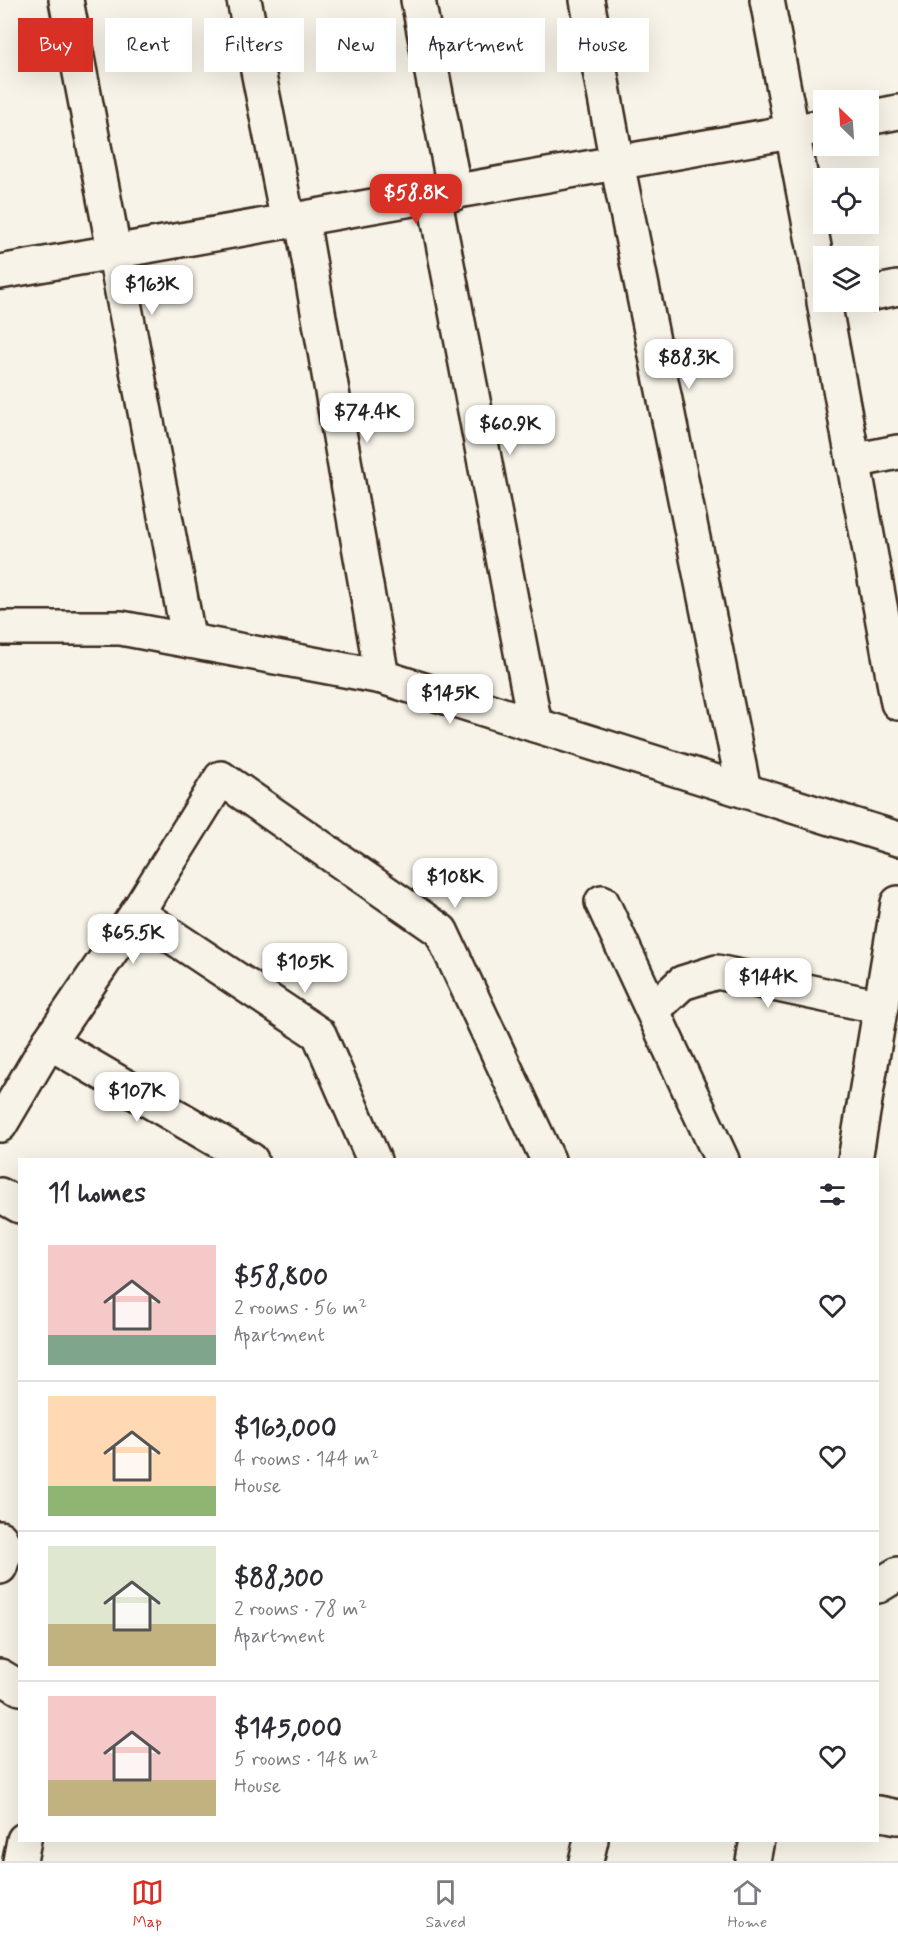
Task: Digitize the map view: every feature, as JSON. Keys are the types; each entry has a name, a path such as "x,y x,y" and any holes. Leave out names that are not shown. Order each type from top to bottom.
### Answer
{"street":[{"path":"66,0 189,642"},
{"path":"244,0 295,221 382,677"},
{"path":"418,0 444,194 535,725"},
{"path":"587,0 616,163 744,790"},
{"path":"767,0 808,129 819,246"},
{"path":"879,116 898,112"},
{"path":"0,272 808,129"},
{"path":"879,292 898,288"},
{"path":"826,312 898,703"},
{"path":"853,461 898,452"},
{"path":"0,628 121,628 382,677 898,838"},
{"path":"0,1125 49,1042 137,913 221,778 441,931 547,1158"},
{"path":"602,902 721,1158"},
{"path":"855,1158 898,903"},
{"path":"137,913 319,1034 373,1158"},
{"path":"652,1010 682,982 717,972 881,1007"},
{"path":"49,1042 248,1158"},
{"path":"0,1195 18,1205"},
{"path":"879,1585 898,1574"},
{"path":"0,1676 18,1687"},
{"path":"879,1813 898,1816"},
{"path":"20,1861 24,1842"},
{"path":"586,1861 591,1842"},
{"path":"753,1861 757,1842"}]}
